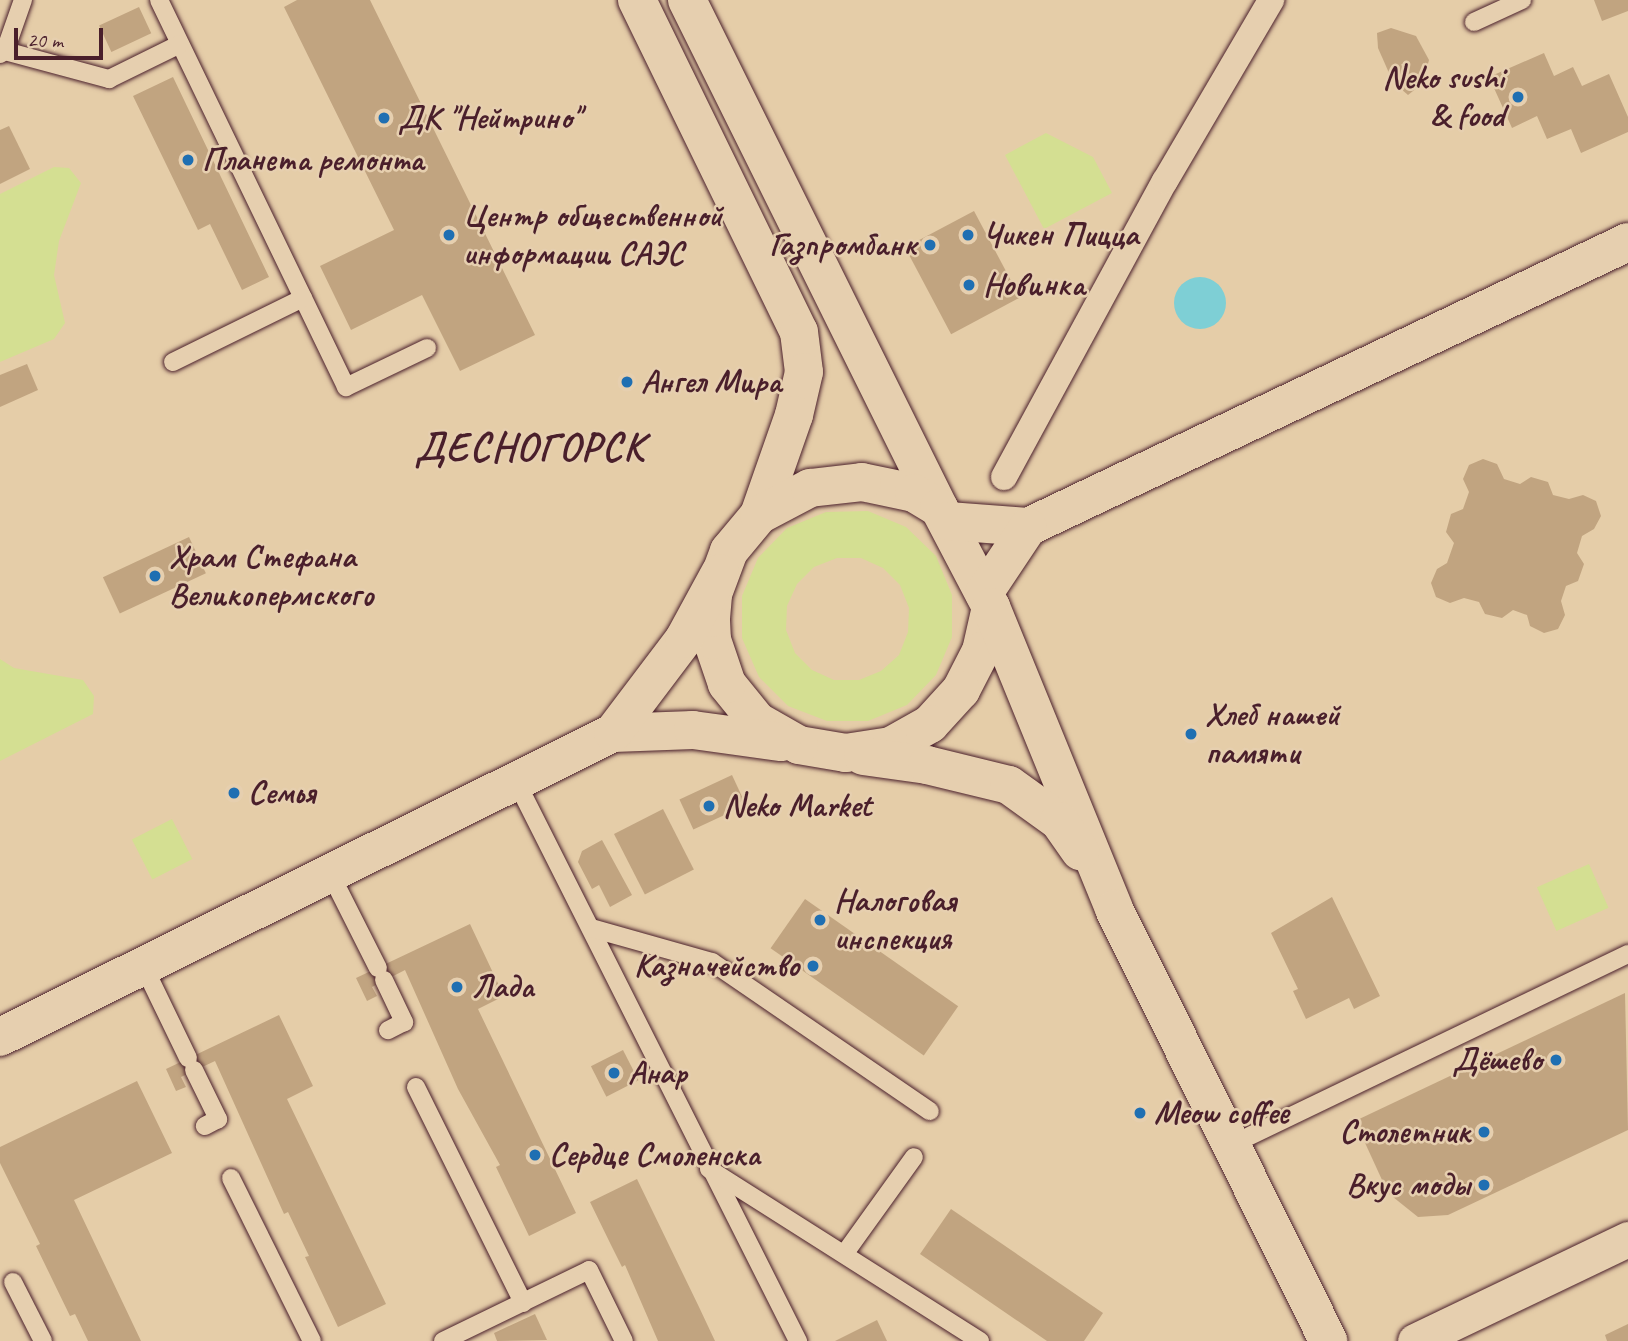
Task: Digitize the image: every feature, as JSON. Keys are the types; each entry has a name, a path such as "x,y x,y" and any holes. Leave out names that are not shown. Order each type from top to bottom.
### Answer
{"street":[{"path":"637,0 799,332 801,383 759,515"},
{"path":"687,0 988,600 1070,793 1100,878 1328,1341"},
{"path":"1004,477 1165,181 1271,0"},
{"path":"613,733 684,639 735,542 759,515 810,488 837,483 887,485 944,514 1028,527 1628,242"},
{"path":"846,754 891,746 930,724 966,680 981,651 988,600 1028,527"},
{"path":"720,573 713,594 712,640 727,684 757,721 799,745"},
{"path":"0,1037 517,783 613,733 693,730 927,765 1009,785 1059,821 1100,878"},
{"path":"1416,1341 1628,1239"}],"lane":[{"path":"23,0 3,53 110,79 180,44"},
{"path":"159,0 346,387 428,348"},
{"path":"1474,22 1522,0"},
{"path":"173,362 303,298"},
{"path":"517,783 709,1169 798,1341"},
{"path":"331,875 404,1022 388,1030"},
{"path":"591,928 712,962 930,1111"},
{"path":"1231,1145 1628,954"},
{"path":"144,967 218,1119 205,1126"},
{"path":"416,1087 523,1303"},
{"path":"845,1253 914,1157"},
{"path":"709,1169 981,1341"},
{"path":"231,1178 312,1341"},
{"path":"443,1341 589,1270 624,1341"},
{"path":"13,1282 43,1341"}],"green space":[{"path":"1046,133 1093,157 1112,193 1044,229 1005,155"},
{"path":"54,167 69,168 81,183 59,241 54,275 65,323 54,339 0,362 0,194"},
{"path":"868,511 906,527 936,556 952,595 952,637 936,675 907,705 868,721 827,721 788,706 759,677 742,638 742,596 758,558 787,528 826,512","holes":["837,558 861,558 883,568 900,585 909,608 908,632 899,655 881,671 859,680 834,680 812,670 795,653 786,630 787,606 797,584 814,567"]},
{"path":"0,659 14,668 83,680 94,696 93,714 0,761"},
{"path":"172,819 192,859 152,880 132,839"},
{"path":"1589,864 1609,908 1556,931 1537,887"}],"water":[{"path":"1200,277 1219,284 1226,303 1219,322 1200,329 1181,322 1174,303 1181,284"}],"building":[{"name":"ДК \"Нейтрино\"","path":"297,0 370,0 535,335 460,371 422,295 351,330 320,266 394,230 284,7"},
{"path":"1594,0 1628,0 1628,11 1602,21"},
{"path":"139,7 151,33 111,52 99,26"},
{"path":"1391,28 1416,36 1429,60 1423,83 1408,95 1393,82 1378,48 1377,33"},
{"path":"1544,53 1554,76 1573,67 1582,86 1609,74 1628,117 1628,132 1581,153 1571,129 1547,139 1537,116 1512,128 1489,77"},
{"name":"Планета ремонта","path":"173,77 269,277 242,290 210,224 198,230 133,96"},
{"path":"9,126 30,169 0,184 0,130"},
{"name":"Новинка","path":"974,211 1020,298 951,334 905,248"},
{"path":"27,364 38,390 0,407 0,375"},
{"path":"1483,459 1497,464 1504,479 1520,484 1531,477 1548,482 1553,495 1569,499 1583,495 1596,501 1601,516 1594,529 1582,536 1577,553 1584,564 1578,581 1566,586 1561,601 1565,615 1558,629 1544,633 1530,626 1527,615 1513,610 1502,618 1485,614 1479,602 1464,598 1450,603 1436,597 1431,583 1437,569 1447,563 1454,543 1446,532 1451,514 1463,509 1469,492 1463,479 1469,465"},
{"name":"Храм Стефана Великопермского","path":"189,537 206,573 120,613 103,577"},
{"path":"732,775 746,805 693,829 679,800"},
{"path":"663,809 694,870 645,895 614,834"},
{"path":"602,840 632,895 610,907 599,885 592,889 578,862 582,851"},
{"path":"1332,897 1380,996 1354,1009 1349,998 1306,1019 1293,991 1298,989 1271,933"},
{"path":"805,899 958,1006 924,1055 771,948"},
{"path":"470,924 504,996 478,1009 576,1213 529,1236 496,1167 500,1165 458,1089 405,970 372,987 377,996 367,1001 356,978"},
{"name":"Дёшево","path":"1625,993 1628,1130 1448,1215 1418,1217 1388,1193 1355,1121"},
{"path":"279,1015 313,1086 287,1099 386,1304 338,1327 305,1257 309,1256 288,1212 284,1214 215,1061 181,1077 186,1087 176,1091 166,1069"},
{"name":"Анар","path":"623,1050 638,1080 606,1097 591,1066"},
{"path":"137,1081 172,1153 74,1200 141,1341 88,1341 75,1314 70,1316 36,1246 40,1244 0,1163 0,1147"},
{"path":"637,1179 715,1341 658,1341 625,1265 622,1267 590,1202"},
{"path":"951,1209 1103,1313 1084,1341 1047,1341 920,1254"},
{"path":"535,1314 547,1340 497,1341 494,1333"},
{"path":"877,1320 887,1341 835,1341"},
{"path":"1628,1324 1628,1341 1607,1341 1605,1335"}],"place":[{"name":"Neko sushi & food","path":"1518,97"},
{"name":"ДК \"Нейтрино\"","path":"384,118"},
{"name":"Планета ремонта","path":"188,160"},
{"name":"Центр общественной информации САЭС","path":"449,235"},
{"name":"Чикен Пицца","path":"968,235"},
{"name":"Газпромбанк","path":"930,245"},
{"name":"Новинка","path":"969,285"},
{"name":"Ангел Мира","path":"627,382"},
{"name":"Храм Стефана Великопермского","path":"155,576"},
{"name":"Хлеб нашей памяти","path":"1191,734"},
{"name":"Семья","path":"234,793"},
{"name":"Neko Market","path":"709,806"},
{"name":"Налоговая инспекция","path":"820,920"},
{"name":"Казначейство","path":"813,966"},
{"name":"Лада","path":"457,987"},
{"name":"Дёшево","path":"1556,1060"},
{"name":"Анар","path":"614,1073"},
{"name":"Meow coffee","path":"1140,1113"},
{"name":"Столетник","path":"1484,1132"},
{"name":"Сердце Смоленска","path":"535,1155"},
{"name":"Вкус моды","path":"1484,1185"}],"district":[{"name":"ДЕСНОГОРСК","path":"530,447"}]}
